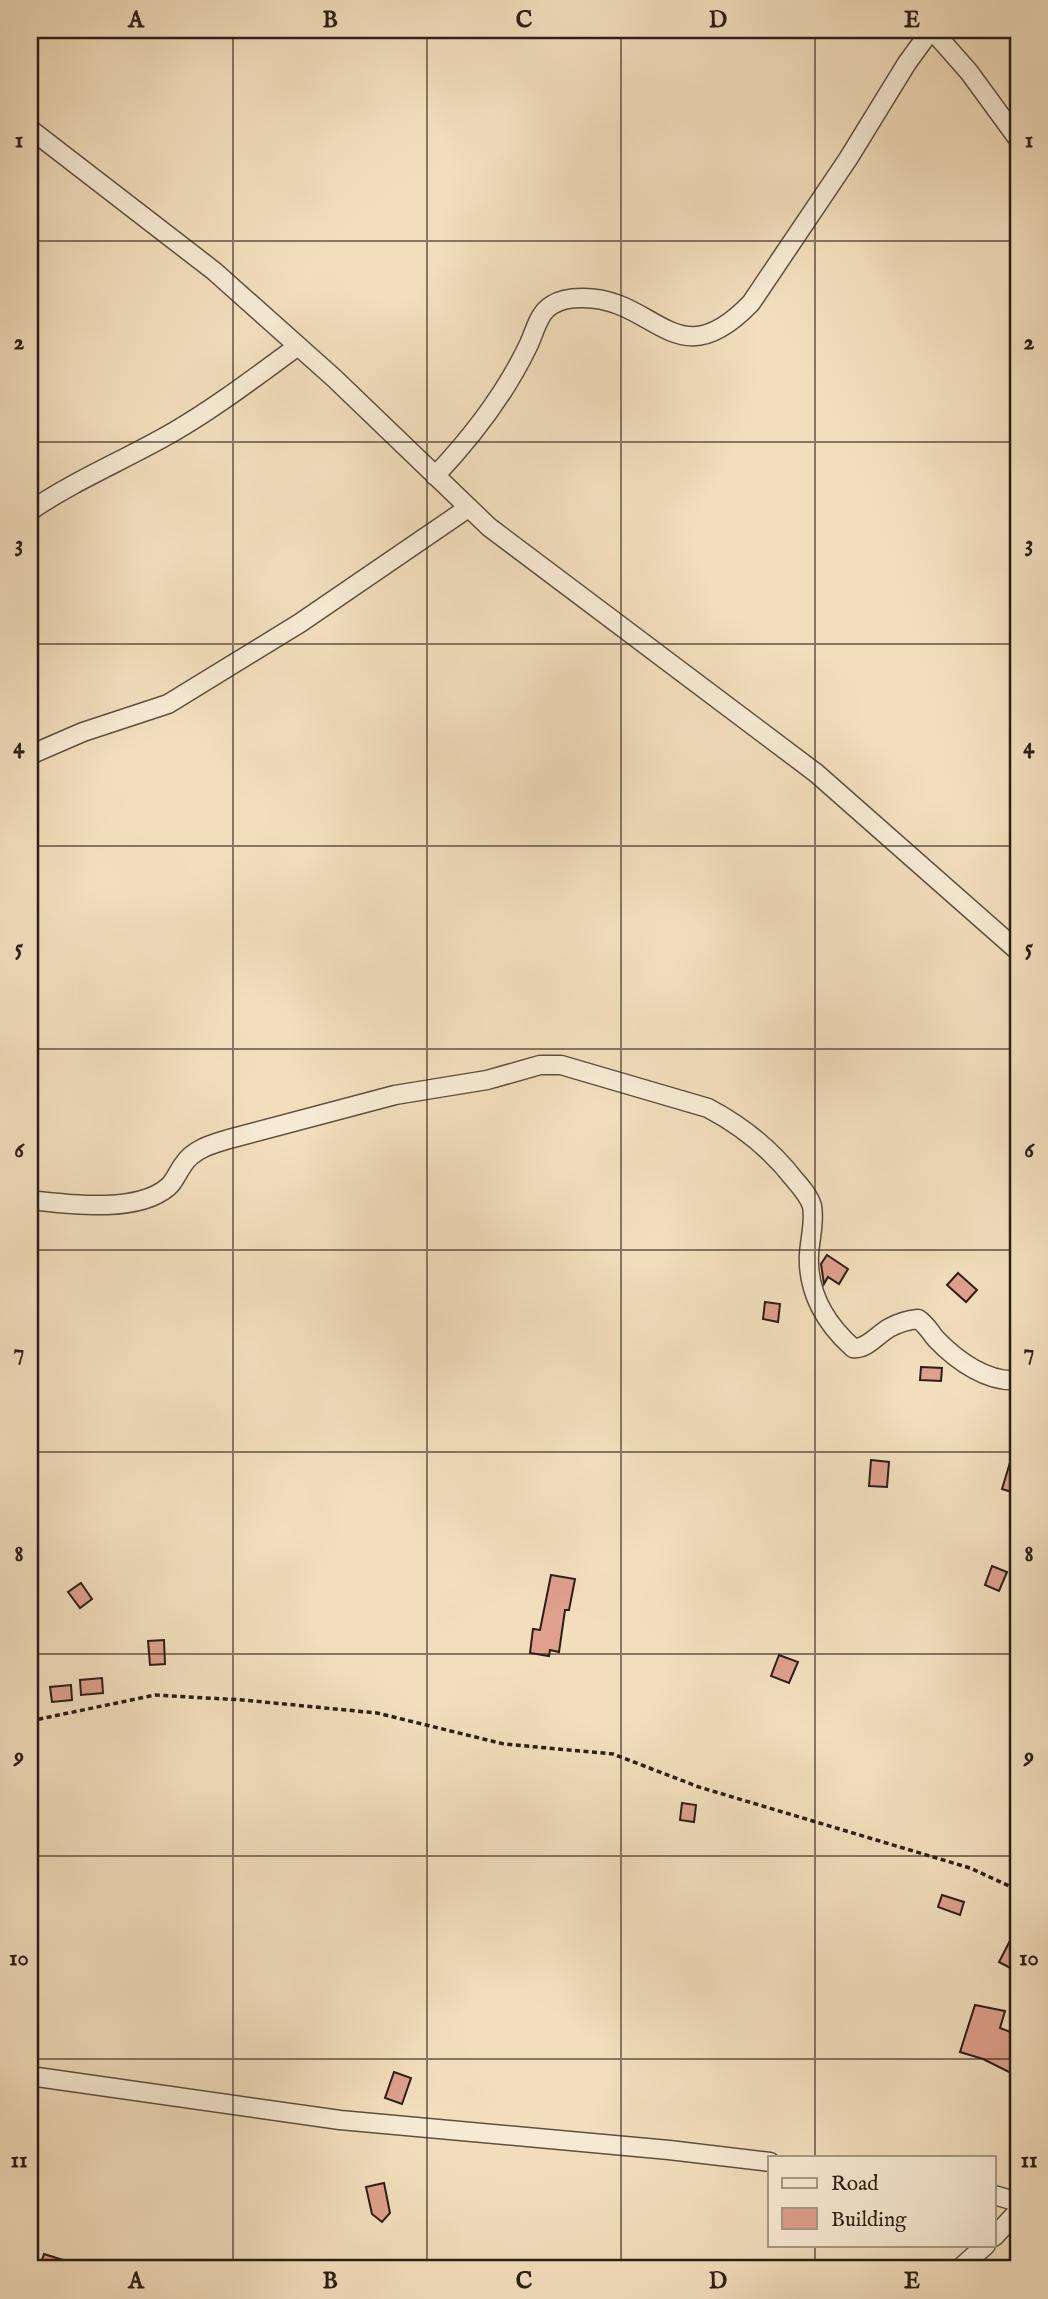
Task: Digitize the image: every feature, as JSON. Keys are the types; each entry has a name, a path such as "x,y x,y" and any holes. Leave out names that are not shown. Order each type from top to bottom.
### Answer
{"street":[{"path":"435,476 497,400 514,374 543,313 555,303 573,298 599,298 621,304 661,328 685,337 713,331 742,312 751,303 848,159 907,62 932,30 969,72 1018,139"},
{"path":"30,129 214,271 298,346 468,508 517,548 816,773 1018,951"},
{"path":"30,511 205,413 298,346"},
{"path":"30,755 83,732 168,704 300,623 468,508"},
{"path":"30,1200 102,1205 150,1197 169,1186 183,1164 201,1149 241,1135 395,1095 487,1080 540,1065 561,1065 708,1108 730,1120 764,1145 786,1168 811,1204 813,1222 809,1258 815,1296 836,1332 853,1348 863,1348 896,1325 918,1319 946,1348 975,1369 997,1380 1018,1380"},
{"path":"30,2076 340,2120 768,2162"},
{"path":"996,2196 1018,2202"},
{"path":"996,2235 1018,2211"},
{"path":"959,2269 985,2246"}],"path":[{"path":"30,1721 155,1695 243,1700 377,1713 504,1744 613,1755 699,1787 970,1868 1018,1891"}],"building":[{"path":"827,1255 848,1269 839,1284 828,1277 824,1284 821,1264"},
{"path":"958,1273 977,1290 966,1302 947,1285"},
{"path":"765,1302 780,1304 778,1322 763,1319"},
{"path":"921,1367 942,1368 941,1381 920,1380"},
{"path":"1015,1446 1018,1446 1018,1494 1002,1489"},
{"path":"871,1460 889,1462 887,1487 869,1486"},
{"path":"992,1566 1007,1572 999,1591 985,1585"},
{"path":"551,1575 575,1579 569,1610 565,1610 559,1652 550,1650 549,1656 530,1653 533,1629 540,1630"},
{"path":"81,1583 92,1599 80,1608 68,1592"},
{"path":"164,1640 165,1664 150,1665 148,1641"},
{"path":"779,1655 798,1662 789,1683 771,1676"},
{"path":"102,1678 103,1693 81,1695 80,1680"},
{"path":"71,1685 72,1700 52,1702 50,1687"},
{"path":"682,1803 696,1805 694,1822 680,1820"},
{"path":"942,1895 964,1902 960,1915 938,1907"},
{"path":"1018,1925 1018,1972 999,1962"},
{"path":"975,2005 1005,2011 1000,2028 1018,2035 1018,2061 1011,2073 983,2059 960,2052"},
{"path":"394,2072 411,2078 402,2104 385,2098"},
{"path":"384,2183 390,2213 382,2222 372,2214 366,2187"},
{"path":"44,2254 82,2266 82,2269 39,2269"}]}
